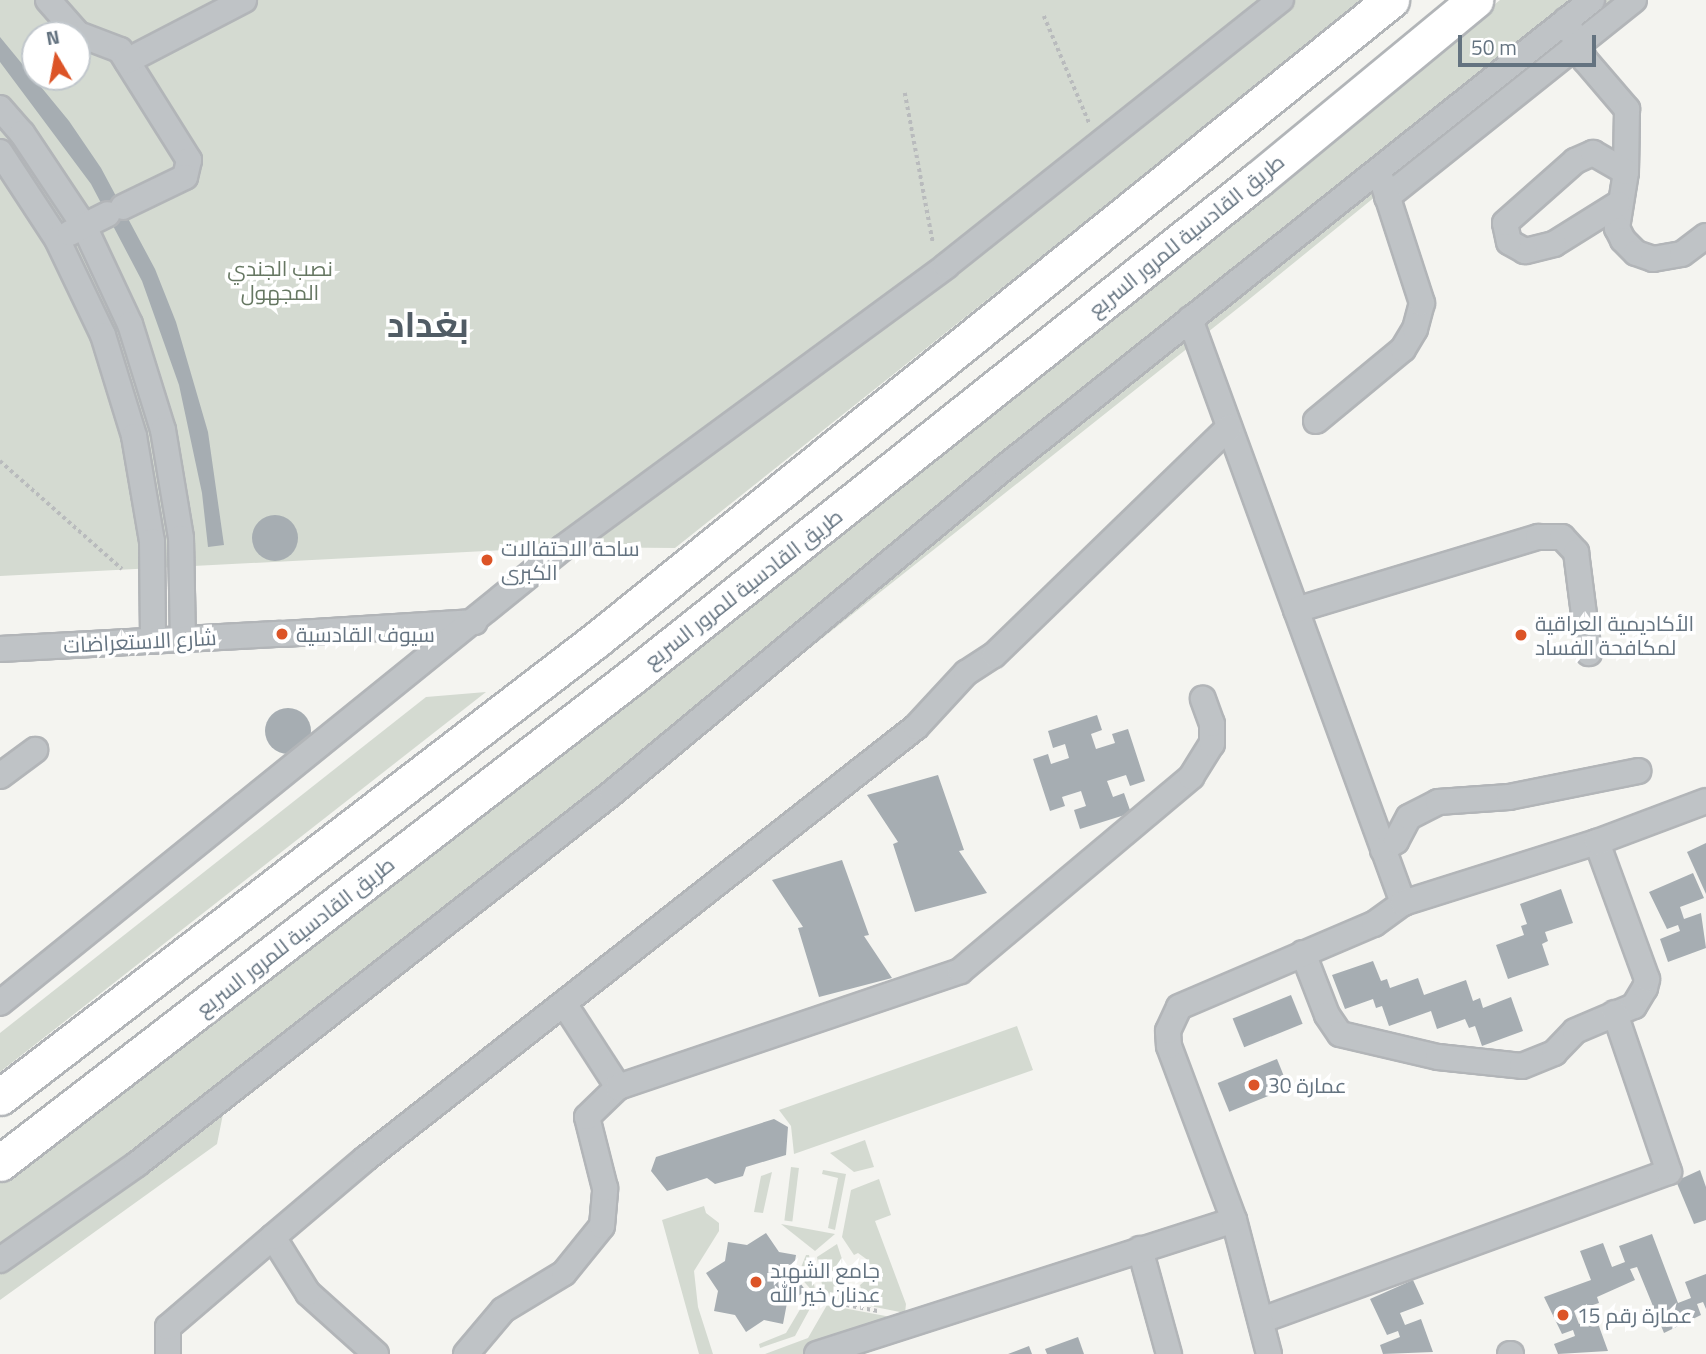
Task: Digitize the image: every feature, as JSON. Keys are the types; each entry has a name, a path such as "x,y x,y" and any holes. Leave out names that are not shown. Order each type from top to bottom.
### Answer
{"highway":[{"path":"0,1097 596,640 1391,0"},
{"name":"طريق القادسية للمرور السريع","path":"0,1163 629,679 1257,180 1475,0"}],"street":[{"path":"48,0 78,34 113,43 127,61 190,167 185,177 57,239"},
{"path":"127,61 244,0"},
{"path":"0,1003 475,622 564,547 946,266 1281,0"},
{"path":"0,1260 136,1164 612,793 1190,319 1592,0"},
{"path":"1387,197 1634,0"},
{"path":"1566,20 1585,60 1627,109 1626,172 1618,204 1617,228 1636,253 1653,259 1682,254 1706,236"},
{"path":"0,108 22,133 83,226 130,324 163,430 181,538 183,639"},
{"path":"0,152 57,239 103,335 134,436 152,541 153,641"},
{"path":"1618,204 1553,244 1525,251 1509,242 1505,223 1575,161 1593,153 1626,172"},
{"path":"1316,421 1403,349 1415,329 1422,303 1379,169"},
{"path":"1190,319 1403,903"},
{"path":"168,1354 169,1327 365,1159 565,1005 916,727 966,673 994,655 1229,427"},
{"path":"1296,610 1538,537 1562,537 1576,552 1589,653"},
{"name":"شارع الاستعراضات","path":"0,649 475,622"},
{"path":"466,1354 503,1310 564,1273 602,1226 605,1188 587,1117 618,1087 960,971 1191,777 1212,744 1212,724 1203,699"},
{"path":"0,776 35,750"},
{"path":"1383,850 1396,841 1409,817 1438,802 1509,797 1638,771"},
{"path":"1269,1354 1234,1220 1169,1046 1168,1031 1179,1007 1374,924 1403,903 1597,842 1706,801"},
{"path":"1303,953 1327,1015 1340,1034 1438,1057 1522,1066 1554,1053 1575,1031 1634,1006 1647,979 1597,842"},
{"path":"565,1005 618,1087"},
{"path":"1262,1320 1669,1172 1615,1013"},
{"path":"817,1354 1234,1220"},
{"path":"273,1237 308,1293 376,1354"},
{"path":"1140,1249 1169,1354"}],"path":[{"path":"1044,16 1090,125"},
{"path":"905,93 933,243"},
{"path":"0,461 122,569"},
{"path":"805,1297 899,1315 906,1325"}],"green space":[{"name":"نصب الجندي المجهول","path":"0,0 1364,0 675,548 564,547 0,576"},
{"path":"1500,0 1617,0 1247,301 223,1114 217,1144 0,1300 0,1183 1273,186"},
{"path":"486,692 0,1072 0,1033 426,697"},
{"path":"1017,1026 1033,1070 794,1154 791,1126 779,1110"},
{"path":"865,1140 874,1167 854,1172 830,1153"},
{"path":"791,1167 799,1168 792,1222 784,1221"},
{"path":"823,1170 846,1174 835,1230 828,1228 838,1178 822,1174"},
{"path":"772,1172 763,1213 754,1212 761,1176"},
{"path":"879,1179 891,1215 875,1221 906,1304 905,1313 865,1305 860,1285 872,1275 869,1261 858,1253 854,1255 842,1237 851,1190"},
{"path":"704,1206 706,1213 719,1223 719,1231 694,1271 698,1307 713,1354 699,1354 662,1220"},
{"path":"781,1224 835,1234 815,1251"},
{"path":"837,1244 843,1262 836,1266 838,1270 820,1273 817,1257"},
{"path":"806,1255 809,1255 816,1295 798,1275"},
{"path":"839,1277 845,1282 855,1303 825,1297 821,1280"},
{"path":"805,1301 813,1303 795,1336 760,1348 759,1344 786,1333"},
{"path":"827,1305 891,1317 894,1325 805,1354 765,1354 808,1338"}],"building":[{"path":"0,37 21,63 21,90 0,62"},
{"path":"22,91 44,91 69,121 101,168 155,269 176,322 208,432 224,545 208,547 202,493 179,385 142,281 91,184"},
{"path":"275,515 291,522 298,538 291,554 275,561 259,554 252,538 259,522"},
{"path":"288,708 304,715 311,731 304,747 288,754 272,747 265,731 272,715"},
{"path":"1097,715 1102,730 1091,734 1096,749 1115,743 1112,734 1128,729 1145,781 1130,786 1126,775 1107,781 1113,797 1124,793 1131,813 1080,829 1074,810 1086,806 1081,791 1062,797 1065,806 1050,811 1033,759 1048,754 1051,764 1069,758 1065,744 1053,748 1048,731"},
{"path":"938,775 964,850 959,851 987,893 915,912 893,844 898,842 867,795"},
{"path":"1706,843 1706,894 1687,852"},
{"path":"842,860 869,935 864,936 892,978 819,997 798,928 803,927 772,880"},
{"path":"1693,873 1704,898 1680,907 1684,919 1701,913 1706,948 1668,962 1660,939 1680,931 1678,925 1667,929 1649,892"},
{"path":"1561,889 1573,923 1545,932 1548,941 1542,944 1549,965 1508,979 1496,945 1524,935 1521,926 1527,924 1520,904"},
{"path":"1373,961 1381,981 1387,979 1390,988 1418,978 1424,995 1466,980 1473,1001 1480,998 1483,1008 1511,997 1523,1031 1482,1046 1475,1026 1469,1028 1465,1019 1437,1029 1431,1011 1389,1026 1382,1006 1376,1008 1373,999 1345,1009 1332,975"},
{"path":"1291,995 1303,1024 1244,1047 1233,1019"},
{"name":"عمارة 30","path":"1277,1059 1289,1088 1229,1112 1218,1083"},
{"path":"774,1119 788,1127 786,1155 746,1167 743,1176 715,1184 707,1178 667,1191 651,1171 656,1157"},
{"path":"1700,1170 1706,1187 1706,1220 1694,1224 1676,1181"},
{"name":"جامع الشهيد عدنان خير الله","path":"766,1233 779,1252 796,1255 793,1273 806,1291 787,1303 783,1324 764,1320 746,1332 735,1315 714,1311 718,1291 706,1273 725,1261 728,1242 747,1245"},
{"path":"1652,1234 1678,1303 1691,1298 1685,1282 1706,1274 1706,1309 1703,1302 1697,1304 1701,1315 1664,1333 1637,1267 1630,1269 1635,1280 1597,1297 1599,1303 1574,1311 1579,1324 1596,1318 1608,1351 1558,1354 1554,1344 1575,1336 1573,1330 1562,1334 1544,1297 1591,1280 1580,1251 1603,1243 1612,1267 1625,1262 1619,1246"},
{"path":"1413,1280 1424,1304 1400,1313 1405,1325 1421,1319 1433,1352 1383,1354 1380,1345 1400,1337 1398,1331 1387,1335 1370,1299"},
{"path":"1078,1337 1084,1354 1047,1354 1045,1349"},
{"path":"1029,1346 1032,1354 1008,1354"}],"place":[{"name":"ساحة الاحتفالات الكبرى","path":"487,560"},
{"name":"سيوف القادسية","path":"282,634"},
{"name":"الأكاديمية العراقية لمكافحة الفساد","path":"1521,635"},
{"name":"عمارة 30","path":"1254,1085"},
{"name":"جامع الشهيد عدنان خير الله","path":"756,1282"},
{"name":"عمارة رقم 15","path":"1563,1315"}],"district":[{"name":"بغداد","path":"428,324"}]}
